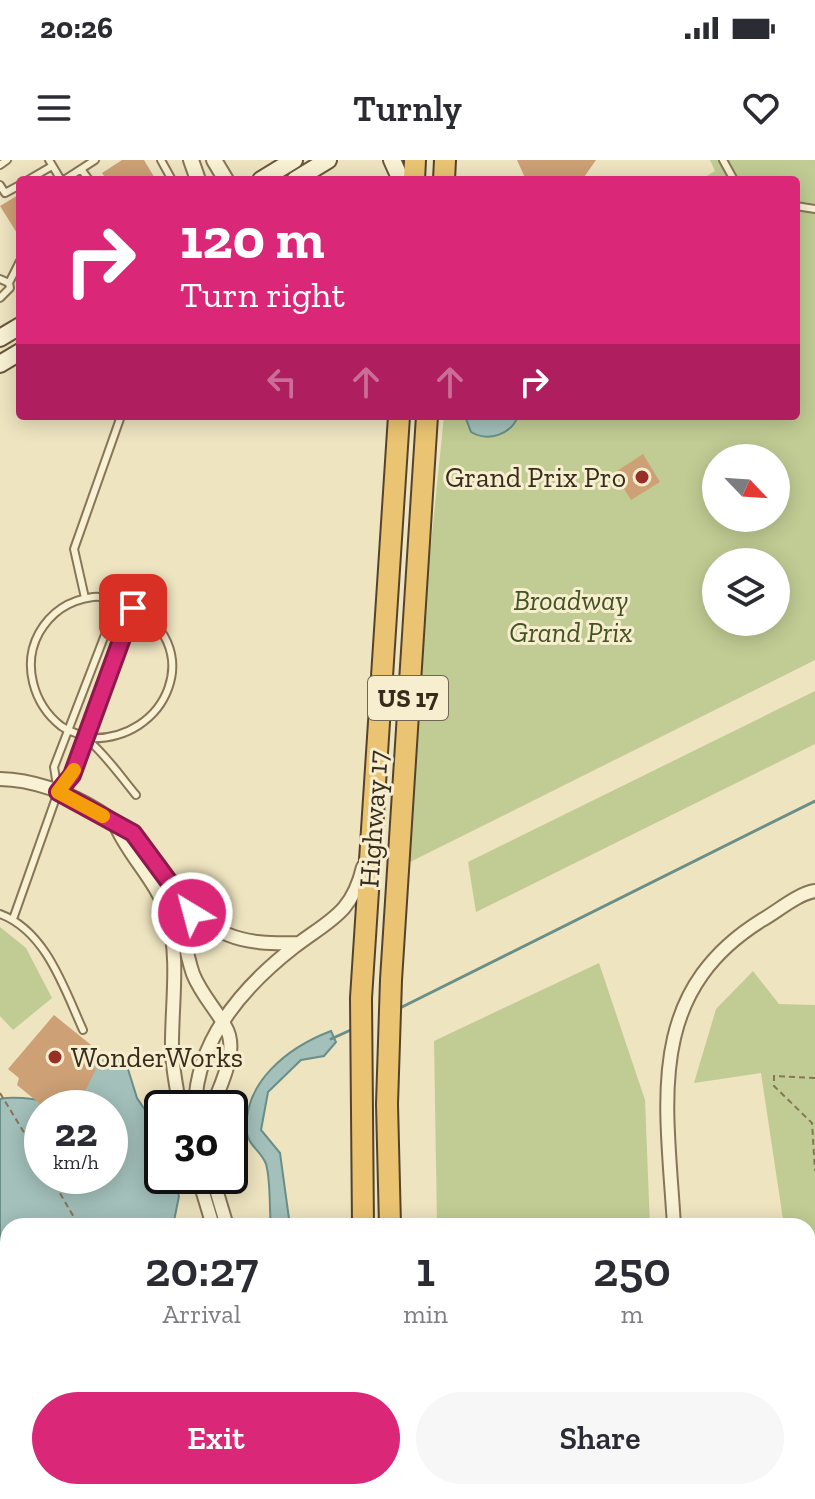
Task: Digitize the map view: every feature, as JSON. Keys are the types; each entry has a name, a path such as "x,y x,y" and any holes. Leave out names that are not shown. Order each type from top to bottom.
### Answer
{"highway":[{"name":"Highway 17","path":"363,1218 359,1062 361,998 399,420"},
{"name":"Highway 17","path":"390,1218 388,1048 391,980 427,420"}],"main road":[{"path":"268,176 294,160"},
{"path":"302,176 328,160"}],"street":[{"path":"0,779 58,792 133,833 192,913 219,932 263,944 299,943"},
{"path":"116,826 124,844 156,887 168,917 174,979 172,1054 177,1090"},
{"path":"198,1090 202,1065 223,1022 241,996 268,968 336,919 354,895 372,832"},
{"path":"171,887 194,976 209,1005 228,1029 230,1053 218,1090"},
{"path":"674,1218 668,1092 681,1007 701,971 736,937 815,891"},
{"path":"203,1194 211,1218"},
{"path":"217,1194 225,1218"}],"lane":[{"path":"0,165 7,160"},
{"path":"70,176 95,160"},
{"path":"33,176 51,163"},
{"path":"81,169 86,176"},
{"path":"0,185 5,193 16,187"},
{"path":"0,298 7,293 16,269"},
{"path":"0,279 9,283"},
{"path":"85,598 74,549 120,420"},
{"path":"85,598 118,601 155,622 166,638 172,660 171,682 161,705 145,723 126,734 86,738 68,731 50,715 38,697 31,661 36,638 49,619 65,605 85,598"},
{"path":"58,792 54,767 118,601"},
{"path":"13,919 58,792 72,775 133,608"},
{"path":"86,738 136,795"},
{"path":"0,914 13,919 39,942 83,1030"}],"path":[{"path":"815,1078 774,1076 774,1086 812,1123 815,1171"},
{"path":"0,1093 24,1131"},
{"path":"60,1194 74,1218"}],"green space":[{"name":"Broadway Grand Prix","path":"710,160 815,160 815,660 398,868 444,420 800,420 800,176 707,176 715,171"},
{"path":"815,691 815,744 476,912 468,862"},
{"path":"0,927 26,948 52,998 13,1030 0,1016"},
{"path":"599,963 645,1100 650,1218 437,1218 434,1041"},
{"path":"753,971 779,1004 815,1005 815,1218 783,1218 761,1073 694,1083 716,1009"}],"water":[{"path":"466,420 516,420 498,435 485,436 471,432"},
{"path":"331,1031 336,1042 324,1056 301,1060 268,1092 261,1130 280,1153 289,1218 271,1218 266,1164 248,1136 248,1112 260,1083 271,1069 299,1047"},
{"path":"116,1053 127,1066 137,1098 144,1108 144,1194 178,1194 175,1218 0,1218 0,1099 24,1099 24,1194 128,1194 128,1090 63,1090 88,1063"}],"building":[{"path":"122,160 144,160 154,176 104,176 102,173"},
{"path":"517,160 596,160 585,176 524,176"},
{"path":"16,196 16,232 0,206"},
{"path":"643,454 660,482 631,500 614,473"},
{"name":"WonderWorks","path":"54,1015 96,1049 88,1064 96,1069 86,1090 24,1091 17,1085 19,1078 8,1069"}],"waterway":[{"path":"396,1010 815,801"},
{"path":"331,1039 353,1029"}],"slow traffic":[{"path":"74,770 58,792 103,816"}],"place":[{"name":"Grand Prix Pro","path":"642,477"},
{"name":"WonderWorks","path":"55,1057"}],"route":[{"path":"133,608 72,775 58,792 133,833 157,861 171,887 192,913"}]}
